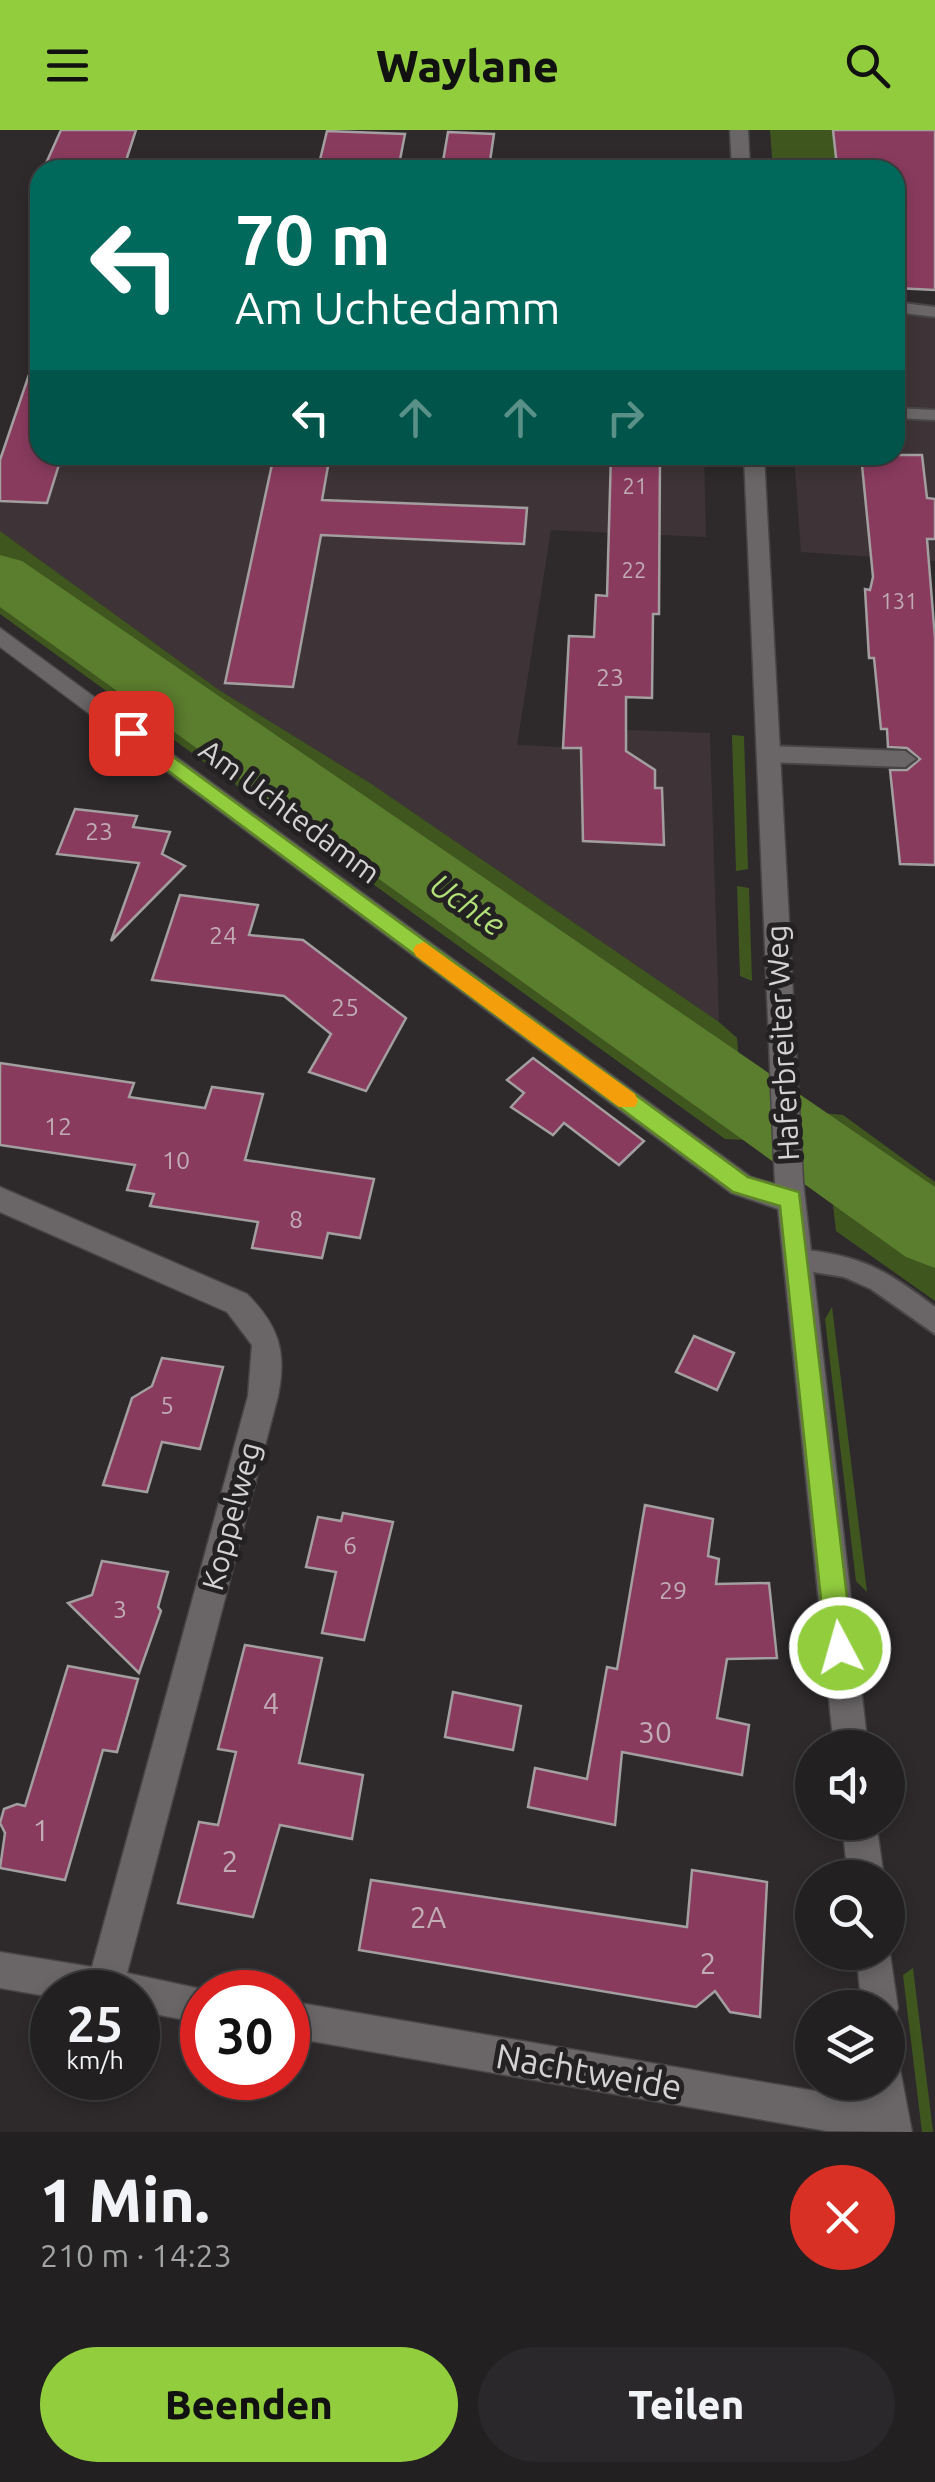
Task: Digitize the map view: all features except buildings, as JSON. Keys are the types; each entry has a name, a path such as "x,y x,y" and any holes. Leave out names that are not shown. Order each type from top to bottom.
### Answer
{"street":[{"path":"740,130 741,160"},
{"name":"Haferbreiter Weg","path":"754,465 790,1190 849,1730"},
{"name":"Am Uchtedamm","path":"0,636 741,1185 790,1190"},
{"name":"Koppelweg","path":"0,1199 237,1303 262,1327 270,1344 263,1396 130,1970"},
{"path":"0,1970 30,1975"},
{"name":"Nachtweide","path":"310,2023 827,2112 890,2109"}],"lane":[{"path":"905,308 935,312"},
{"path":"905,414 935,415"},
{"path":"768,754 905,758"},
{"path":"798,1260 847,1266 880,1282 935,1322"}],"shaded area":[{"path":"905,315 935,318 935,561 801,552 795,465 905,465"},
{"path":"30,372 30,465 704,465 706,537 551,530 517,745 625,750 626,730 710,733 719,1022 370,783 219,690 0,531 0,460"}],"green space":[{"path":"770,130 935,130 905,160 772,160"},
{"path":"0,531 219,690 370,783 719,1022 737,1038 746,1140 725,1139 0,614"},
{"path":"732,735 744,736 748,869 736,871"},
{"path":"737,886 749,888 752,981 740,976"},
{"path":"822,1113 843,1115 935,1182 935,1301 836,1231"},
{"path":"832,1307 867,1592 856,1581 825,1319"},
{"path":"913,1968 933,2132 922,2132 903,1975"}],"waterway":[{"name":"Uchte","path":"0,576 935,1232"}],"slow traffic":[{"path":"424,950 627,1101"}],"route":[{"path":"131,733 741,1185 758,1193 791,1199 840,1648"}]}
